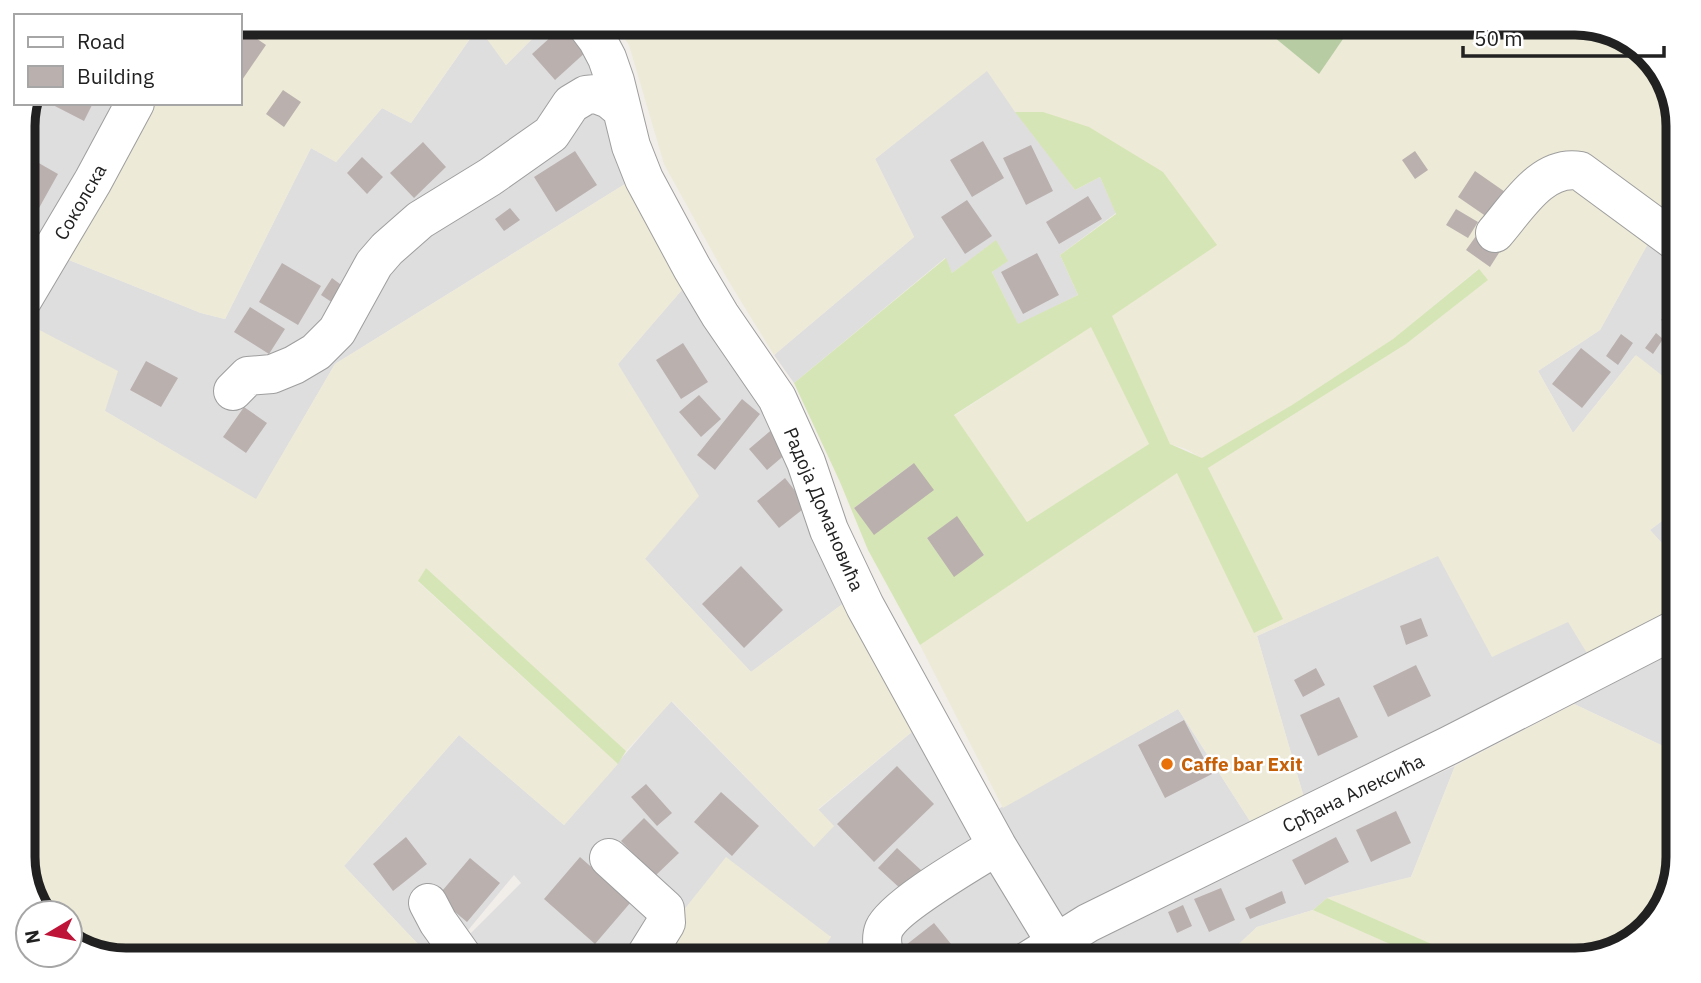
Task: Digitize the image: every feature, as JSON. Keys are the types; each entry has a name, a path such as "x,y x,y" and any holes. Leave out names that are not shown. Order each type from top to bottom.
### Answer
{"street":[{"name":"Радоја Домановића","path":"594,35 607,58 615,81 631,146 644,179 720,315 777,398 806,463 829,530 865,606 997,846 1042,948"},
{"path":"233,391 248,376 272,374 316,352 337,331 374,264 387,249 420,220 522,156 551,134 571,104 586,95 596,94 609,99 621,109"},
{"name":"Соколска","path":"35,279 134,105"},
{"path":"1496,233 1547,176 1570,169 1580,171 1666,234"},
{"name":"Срђана Алексића","path":"1048,948 1088,923 1461,739 1666,634"},
{"path":"883,948 884,929 907,903 997,846"},
{"path":"609,858 665,909 666,923 650,948"},
{"path":"428,904 456,948"}],"shaded area":[{"path":"242,35 472,35 411,123 382,108 336,162 311,148 225,319 201,313 64,258 150,105 242,105"},
{"path":"473,35 485,35 506,65 536,35 595,35 646,171 335,364 256,500 105,411 35,334 35,304 64,258 201,313 225,319 311,148 336,162 382,108 411,123"},
{"path":"484,35 536,35 506,65"},
{"path":"622,35 1272,35 1319,73 1346,35 1575,35 1598,38 1620,47 1651,76 1661,97 1666,120 1666,212 1600,330 1538,371 1573,433 1636,355 1666,379 1666,518 1650,530 1666,548 1666,625 1593,663 1568,622 1492,657 1438,556 1257,636 1307,808 1257,832 1178,709 1003,808 920,645 1177,472 1254,632 1282,619 1208,468 1406,344 1488,280 1478,269 1393,339 1203,459 1170,444 1111,316 1216,245 1043,112 1015,112 987,71 875,159 914,237 774,355 728,280 664,164 629,45"},
{"path":"987,70 1075,190 1100,177 1116,213 1060,255 1078,295 1018,325 992,272 1007,261 996,241 952,273 945,258 794,383 774,355 914,237 875,159"},
{"path":"38,105 121,105 35,260 35,120"},
{"path":"646,171 699,270 618,364 699,496 645,559 751,672 864,588 931,716 818,809 834,826 814,847 672,701 626,751 426,568 418,582 618,764 564,825 459,735 344,866 422,948 126,948 91,941 84,938 84,899 45,899 35,863 35,328 118,371 105,411 256,499 335,364"},
{"path":"1666,211 1666,379 1635,356 1573,433 1538,371 1600,330"},
{"path":"699,270 864,588 751,672 645,559 618,364"},
{"path":"1091,326 1149,444 1027,522 954,416"},
{"path":"1666,518 1666,548 1650,530"},
{"path":"1438,555 1569,622 1666,619 1666,747 1574,704 1566,686 1307,808 1257,636"},
{"path":"671,701 814,847 818,810 931,716 984,817 1178,709 1257,832 1040,948 824,948 831,936 738,948 456,948 521,883 514,875 453,948 422,948 344,866 459,735 564,825"},
{"path":"1574,704 1666,747 1665,869 1659,892 1647,912 1620,936 1587,947 1441,948 1327,898 1411,877 1455,766"},
{"path":"1455,766 1411,877 1327,898 1313,910 1257,927 1235,948 1088,948 1118,925 1284,844"},
{"path":"726,857 831,937 824,948 654,948"},
{"path":"1313,910 1399,948 1235,948 1257,927"}],"green space":[{"path":"1272,35 1346,35 1319,74"},
{"path":"1015,112 1043,112 1089,127 1163,172 1217,245 1112,316 1170,444 1202,458 1292,405 1393,339 1479,269 1488,280 1406,344 1208,468 1283,619 1254,633 1177,473 920,645 868,550 794,383 946,258 952,273 996,240 1008,261 992,272 1018,324 1078,295 1060,255 1116,214 1100,177 1075,190","holes":["1091,327 1149,444 1027,522 954,415","914,463 874,534 854,508","957,517 984,555 954,576 927,538"]},
{"path":"426,568 626,751 618,764 418,581"},
{"path":"1327,898 1441,948 1399,948 1313,910"}],"building":[{"path":"242,35 252,35 266,45 242,80"},
{"path":"553,35 573,35 587,51 555,80 532,54"},
{"path":"283,90 301,102 284,127 266,114"},
{"path":"53,105 92,105 84,121"},
{"path":"983,141 1004,178 972,197 950,160"},
{"path":"423,142 446,167 414,198 390,173"},
{"path":"1031,145 1053,191 1026,205 1003,158"},
{"path":"575,151 597,185 556,212 534,177"},
{"path":"1415,151 1428,170 1415,179 1402,160"},
{"path":"362,157 383,177 367,194 347,173"},
{"path":"35,161 58,174 35,215"},
{"path":"1475,171 1508,194 1490,219 1458,197"},
{"path":"1088,196 1102,219 1059,244 1046,222"},
{"path":"967,200 992,236 965,254 941,217"},
{"path":"510,208 520,220 504,231 495,219"},
{"path":"1456,209 1478,222 1468,238 1446,225"},
{"path":"1481,229 1504,245 1490,267 1466,250"},
{"path":"1037,253 1059,295 1023,314 1001,272"},
{"path":"282,263 321,286 298,325 259,302"},
{"path":"332,278 344,287 333,303 321,295"},
{"path":"250,307 285,329 269,354 234,332"},
{"path":"1656,333 1663,339 1653,354 1645,348"},
{"path":"1621,334 1633,343 1618,365 1606,356"},
{"path":"683,343 708,382 681,399 656,360"},
{"path":"1581,348 1611,372 1582,408 1552,384"},
{"path":"146,361 178,378 161,407 130,390"},
{"path":"699,395 721,419 701,437 679,412"},
{"path":"742,399 760,414 715,470 697,455"},
{"path":"244,407 267,423 246,453 223,437"},
{"path":"776,426 794,447 767,470 749,449"},
{"path":"914,463 934,490 874,535 854,508"},
{"path":"785,478 807,506 779,528 757,501"},
{"path":"957,516 984,555 954,577 927,538"},
{"path":"741,566 783,610 744,648 702,604"},
{"path":"1421,618 1428,636 1406,645 1400,626"},
{"path":"1416,665 1431,696 1388,717 1373,686"},
{"path":"1316,668 1325,685 1303,697 1294,680"},
{"path":"1339,697 1358,737 1318,756 1300,715"},
{"path":"1184,720 1212,774 1165,798 1138,745"},
{"path":"897,766 934,804 874,862 837,824"},
{"path":"646,784 672,813 657,826 631,797"},
{"path":"721,792 759,826 732,856 694,822"},
{"path":"1396,811 1411,843 1371,862 1356,830"},
{"path":"644,818 679,853 655,876 621,841"},
{"path":"406,837 427,864 393,891 373,864"},
{"path":"1336,837 1349,862 1305,885 1292,860"},
{"path":"897,848 922,871 903,891 878,868"},
{"path":"580,857 631,902 595,944 544,899"},
{"path":"470,858 500,883 467,922 437,897"},
{"path":"1221,888 1235,920 1209,932 1194,899"},
{"path":"1282,891 1286,903 1250,919 1245,908"},
{"path":"1183,905 1192,926 1177,933 1168,912"},
{"path":"934,923 954,948 902,948"}],"place":[{"name":"Caffe bar Exit","path":"1167,764"}]}
